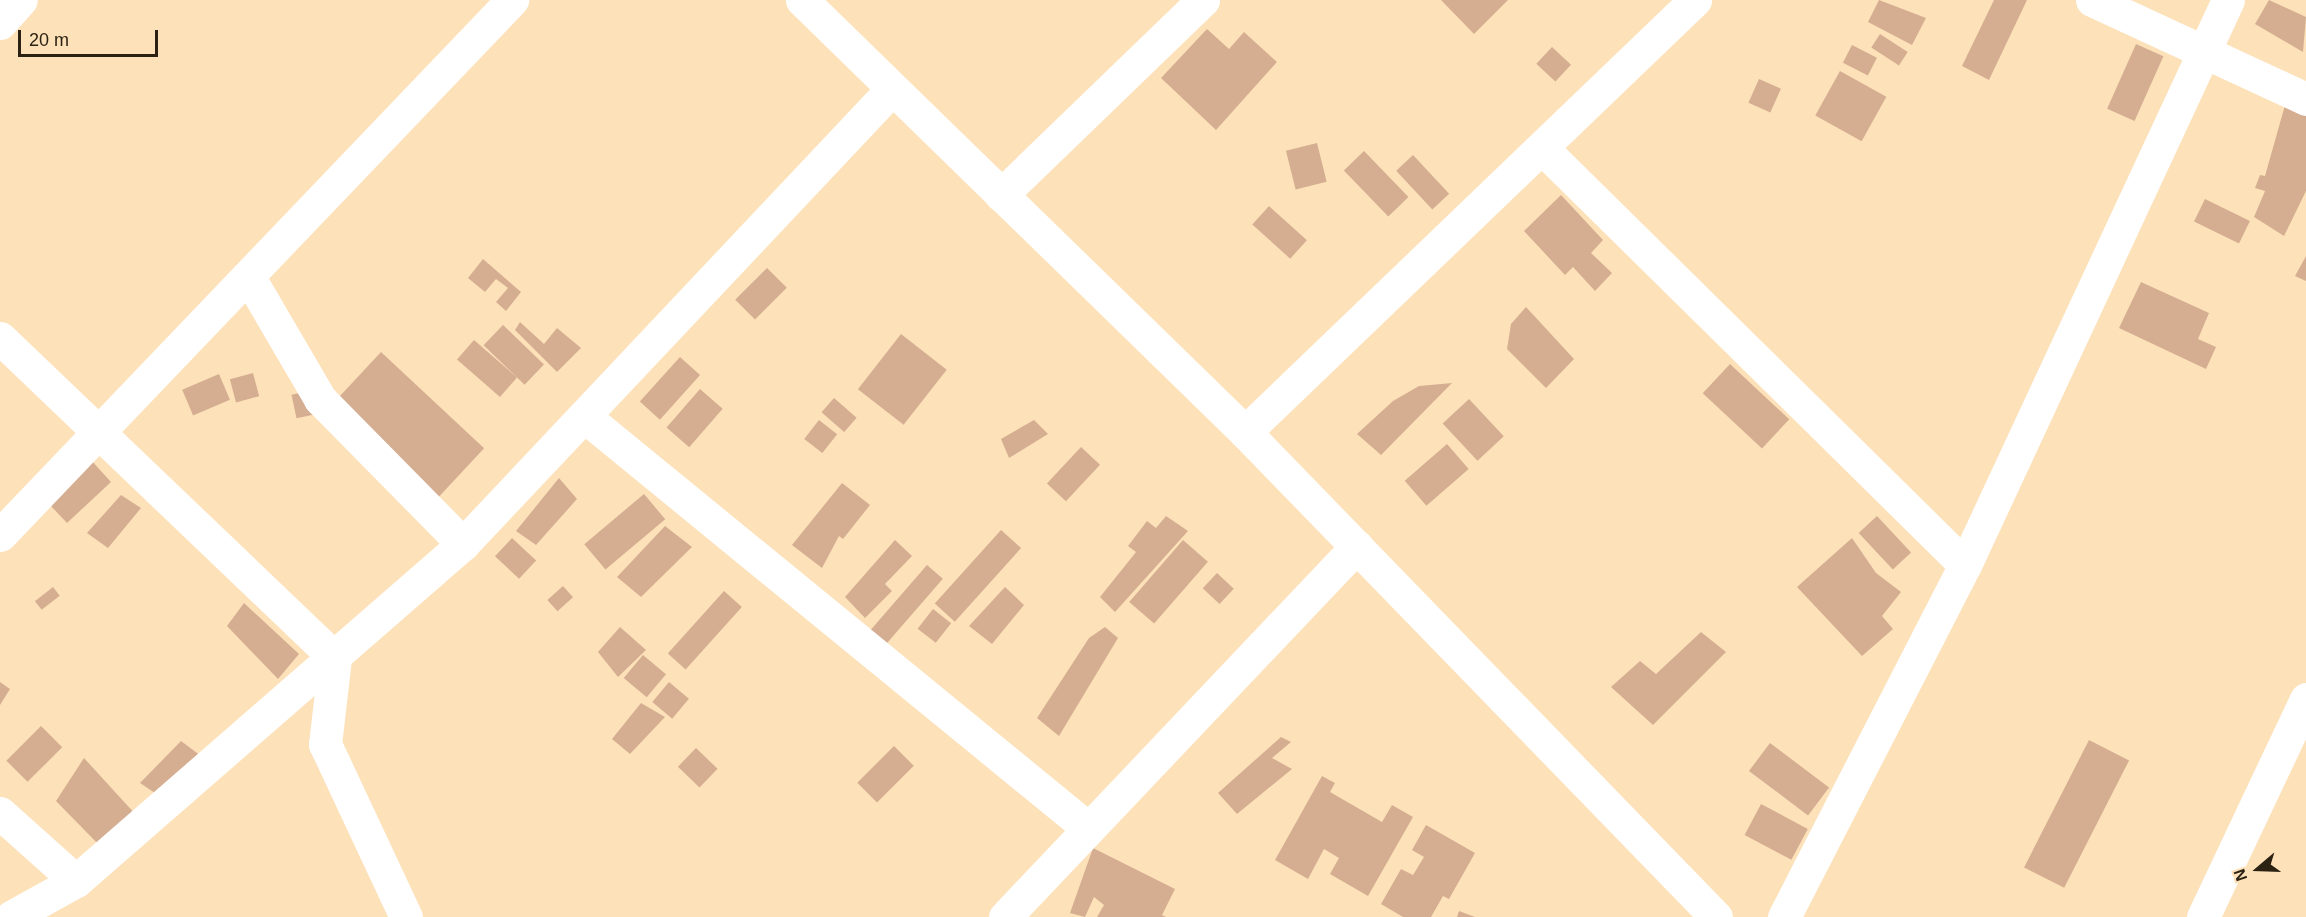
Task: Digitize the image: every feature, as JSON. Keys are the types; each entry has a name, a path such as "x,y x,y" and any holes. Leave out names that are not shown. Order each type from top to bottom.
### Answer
{"street":[{"path":"0,22 21,0"},
{"path":"0,535 250,279 512,0"},
{"path":"802,0 1245,432 1716,917"},
{"path":"1001,195 1203,0"},
{"path":"1245,432 1544,150 1695,0"},
{"path":"2092,0 2306,99"},
{"path":"1784,917 1965,565 2228,0"},
{"path":"11,917 76,881 335,658 463,544 892,89"},
{"path":"1544,150 1965,565"},
{"path":"250,279 320,399 463,544"},
{"path":"0,338 335,658"},
{"path":"584,416 1089,829"},
{"path":"1005,917 1357,546"},
{"path":"335,658 325,744 406,917"},
{"path":"2203,917 2296,746 2306,699"},
{"path":"0,813 76,881"}],"building":[{"path":"1441,0 1508,0 1474,34"},
{"path":"1879,0 1926,18 1912,45 1868,22"},
{"path":"1994,0 2027,0 1989,80 1962,66"},
{"path":"2269,0 2306,17 2303,52 2255,24"},
{"path":"1207,29 1229,49 1244,32 1277,62 1216,130 1161,78"},
{"path":"1880,34 1908,52 1899,65 1871,47"},
{"path":"2136,44 2163,56 2135,121 2107,109"},
{"path":"1852,45 1877,58 1868,76 1843,63"},
{"path":"1552,47 1571,65 1555,82 1536,64"},
{"path":"1840,71 1886,97 1862,141 1815,116"},
{"path":"1759,79 1781,89 1770,113 1748,103"},
{"path":"2287,98 2306,107 2306,191 2284,236 2254,217 2265,191 2255,188 2260,175 2265,176"},
{"path":"1317,143 1327,182 1296,190 1286,151"},
{"path":"1364,151 1408,197 1388,216 1344,170"},
{"path":"1413,155 1449,194 1432,209 1396,171"},
{"path":"1561,195 1603,240 1591,253 1612,273 1595,291 1573,267 1565,275 1524,231"},
{"path":"2205,199 2250,221 2239,243 2194,221"},
{"path":"1269,206 1307,240 1290,259 1252,225"},
{"path":"2306,256 2306,281 2295,276"},
{"path":"483,259 521,292 506,311 496,302 508,288 496,279 485,292 468,278"},
{"path":"767,268 787,288 755,320 735,300"},
{"path":"2141,282 2209,313 2198,339 2216,347 2206,369 2119,328"},
{"path":"1526,307 1574,359 1546,388 1507,349 1511,324"},
{"path":"520,322 544,344 557,328 581,348 557,372 515,330"},
{"path":"503,325 544,365 525,385 484,345"},
{"path":"901,334 947,370 904,425 858,389"},
{"path":"474,340 517,377 500,397 457,360"},
{"path":"381,352 484,448 438,497 335,401"},
{"path":"680,357 700,375 660,420 640,402"},
{"path":"1730,364 1789,419 1762,448 1703,393"},
{"path":"253,373 259,396 236,402 230,379"},
{"path":"219,374 230,400 193,415 182,390"},
{"path":"1452,383 1381,455 1357,434 1393,401 1419,386"},
{"path":"700,389 723,409 689,447 667,427"},
{"path":"314,390 319,413 296,418 292,395"},
{"path":"834,398 857,418 844,432 822,412"},
{"path":"1469,399 1504,436 1477,461 1443,424"},
{"path":"819,420 837,434 822,453 804,439"},
{"path":"1034,420 1048,434 1009,458 1001,439"},
{"path":"1447,444 1469,469 1426,506 1405,481"},
{"path":"1081,447 1100,465 1066,501 1047,484"},
{"path":"91,460 111,482 67,523 50,505"},
{"path":"559,478 577,499 536,545 516,531"},
{"path":"842,483 870,505 843,539 839,536 822,568 792,545"},
{"path":"644,494 665,519 605,569 584,544"},
{"path":"121,495 141,508 108,548 87,533"},
{"path":"1166,516 1188,531 1115,612 1100,597 1136,552 1128,546 1147,521 1156,528"},
{"path":"1877,516 1911,553 1893,570 1859,533"},
{"path":"665,526 692,547 641,597 617,577"},
{"path":"1001,530 1021,548 955,622 935,604"},
{"path":"512,538 536,561 519,579 495,556"},
{"path":"1852,538 1876,573 1901,592 1882,616 1893,629 1862,656 1797,587"},
{"path":"895,540 912,556 885,584 892,591 865,618 845,597"},
{"path":"1183,540 1208,562 1154,624 1129,602"},
{"path":"927,565 943,579 886,644 870,631"},
{"path":"1217,573 1234,589 1219,604 1203,588"},
{"path":"563,586 573,597 557,611 547,600"},
{"path":"53,587 60,596 42,610 35,601"},
{"path":"1005,587 1024,605 992,644 969,626"},
{"path":"724,591 742,607 686,669 668,653"},
{"path":"244,603 299,654 278,679 227,626"},
{"path":"933,609 951,623 936,643 918,629"},
{"path":"620,627 646,650 618,677 598,652"},
{"path":"1105,627 1118,638 1059,736 1037,718 1089,638"},
{"path":"1701,632 1726,652 1653,725 1611,687 1640,661 1656,674"},
{"path":"643,655 666,674 647,697 624,678"},
{"path":"0,682 10,689 0,705"},
{"path":"669,682 689,699 672,719 652,702"},
{"path":"641,703 665,717 630,754 612,739"},
{"path":"41,726 62,747 28,782 6,761"},
{"path":"1281,737 1291,742 1272,758 1292,769 1237,814 1218,793"},
{"path":"2089,740 2129,760 2064,888 2024,867"},
{"path":"181,741 201,756 158,795 140,783"},
{"path":"1770,743 1829,788 1808,815 1749,771"},
{"path":"894,746 914,766 877,803 857,783"},
{"path":"696,748 718,769 700,788 678,767"},
{"path":"84,758 137,816 104,850 56,801"},
{"path":"1322,776 1335,783 1330,792 1382,822 1392,805 1413,817 1368,896 1330,874 1339,858 1324,849 1308,879 1275,860"},
{"path":"1761,804 1808,829 1791,860 1745,835"},
{"path":"1426,825 1475,853 1449,899 1443,896 1431,917 1403,917 1381,904 1401,869 1413,875 1424,857 1412,850"},
{"path":"1093,848 1175,889 1162,915 1166,917 1097,917 1104,905 1094,897 1085,917 1070,913"},
{"path":"1459,911 1475,917 1457,917"}]}
